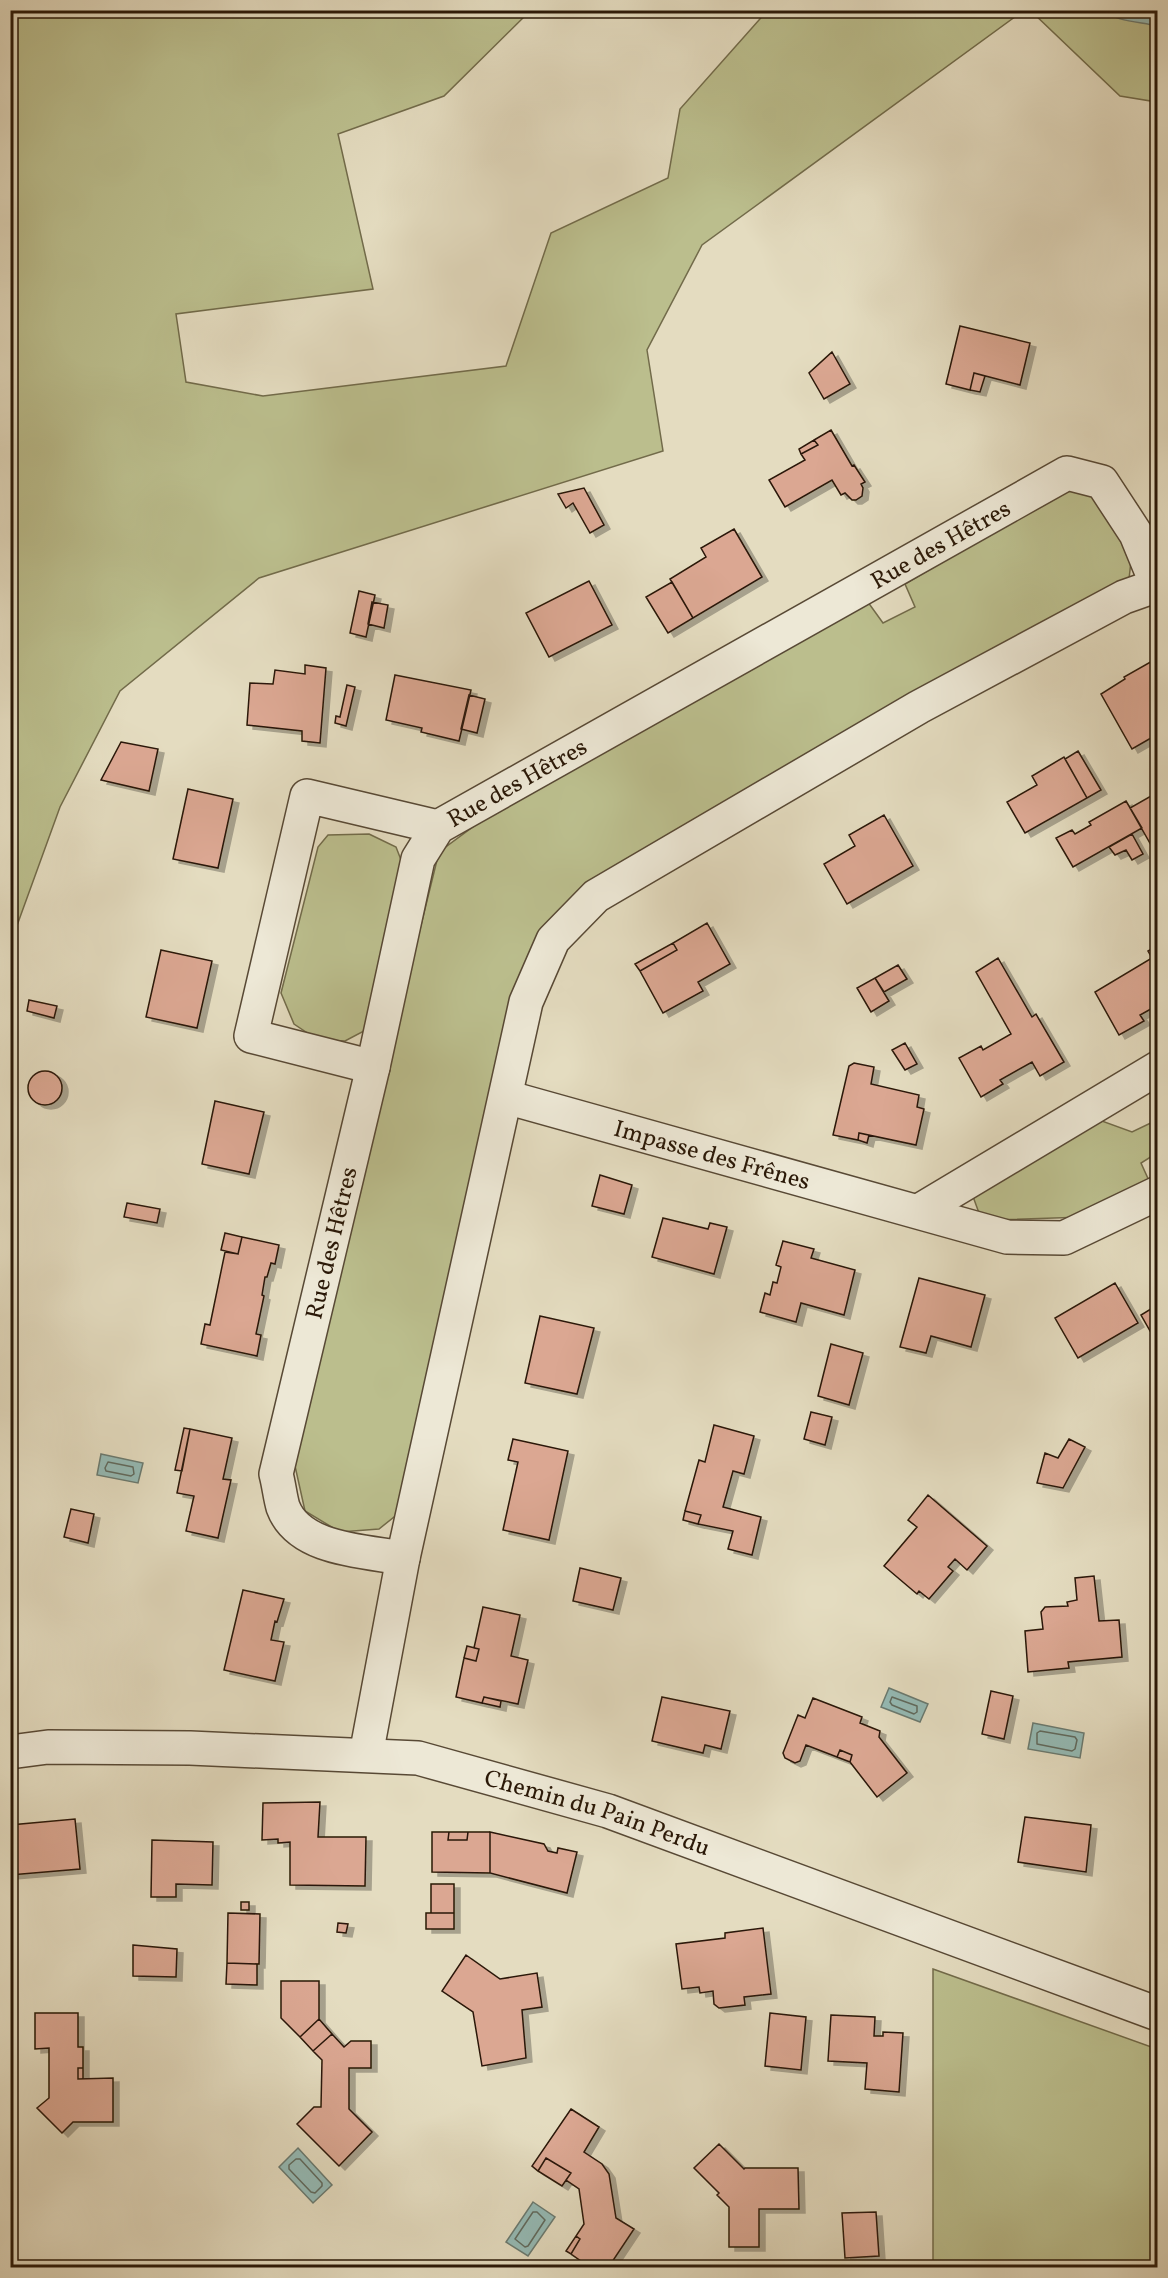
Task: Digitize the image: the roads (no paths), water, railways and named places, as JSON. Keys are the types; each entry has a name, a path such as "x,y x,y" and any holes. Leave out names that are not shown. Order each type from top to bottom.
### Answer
{"street":[{"name":"Rue des Hêtres","path":"366,1755 403,1558 507,1097 526,1002 554,940 596,896 919,707 1124,597 1157,585 1136,534 1102,482 1067,473 438,827 418,858 373,1067 276,1474 284,1508 299,1531 326,1544 403,1558"},
{"path":"373,1067 251,1036 307,796 438,827"},
{"path":"919,1211 1158,1068"},
{"name":"Impasse des Frênes","path":"507,1097 1007,1237 1064,1238 1158,1193"},
{"name":"Chemin du Pain Perdu","path":"10,1752 48,1747 190,1748 418,1758 608,1811 1158,2014"}],"water":[{"path":"1102,11 1141,11 1157,14 1157,26 1121,19"},
{"path":"101,1454 143,1463 138,1483 97,1475"},
{"path":"889,1688 928,1704 920,1722 881,1707"},
{"path":"1033,1723 1084,1733 1080,1758 1028,1749"},
{"path":"298,2148 332,2185 313,2203 279,2167"},
{"path":"533,2202 555,2217 528,2256 506,2242"}]}
